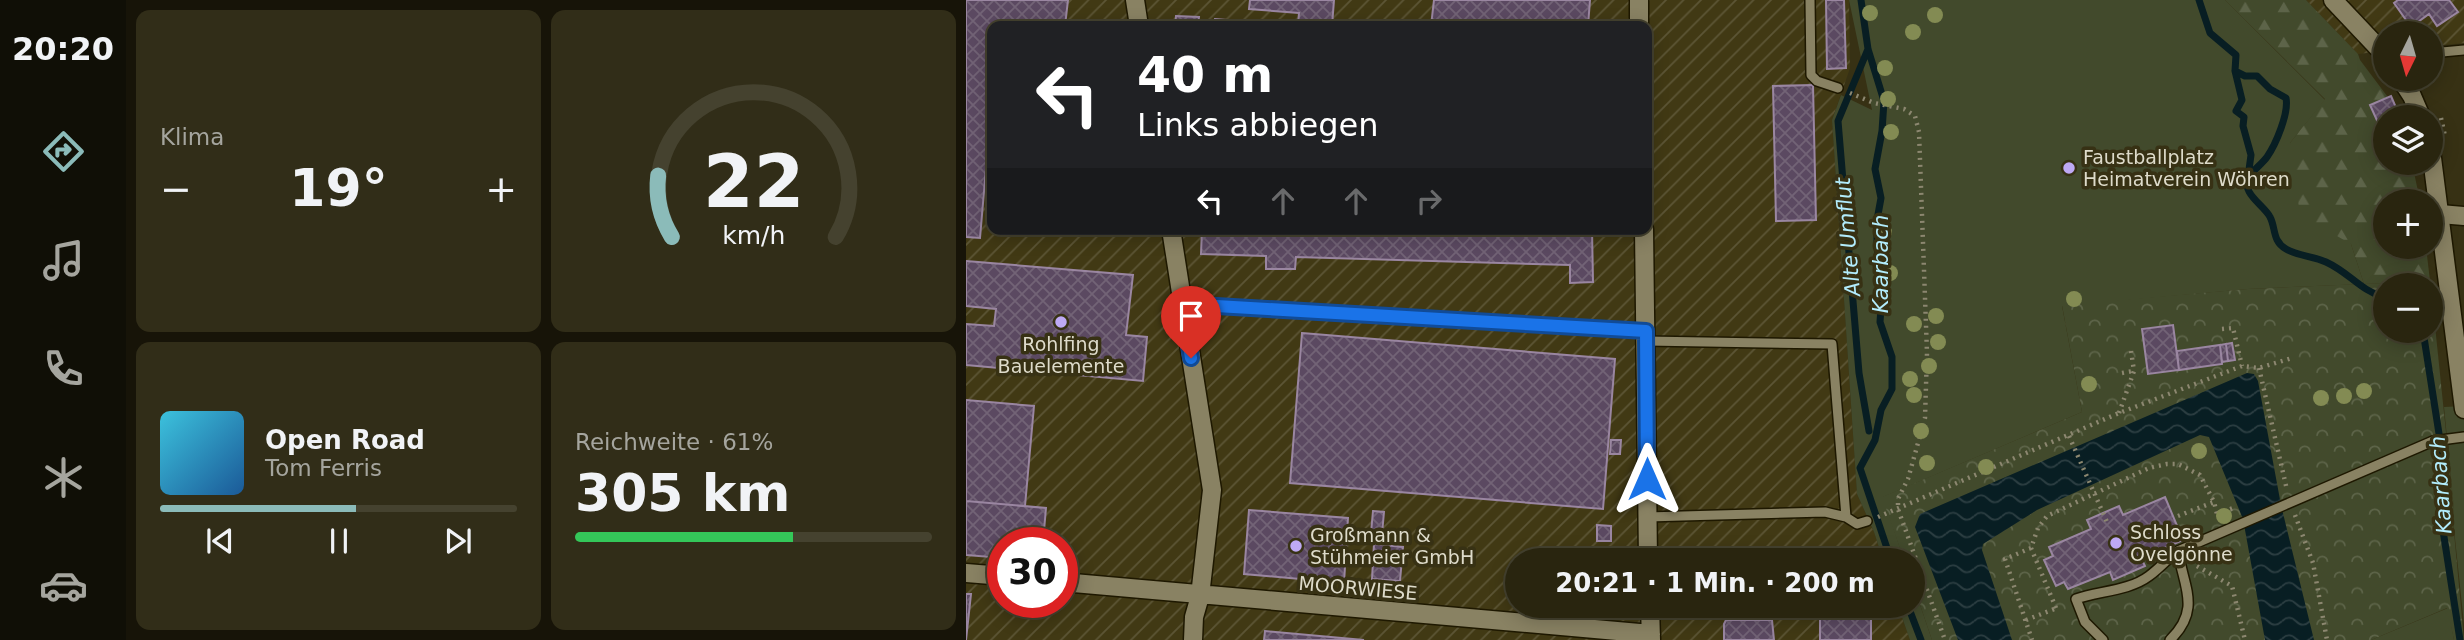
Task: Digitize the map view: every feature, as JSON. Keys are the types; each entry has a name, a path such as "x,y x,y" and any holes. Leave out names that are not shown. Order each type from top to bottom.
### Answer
{"street":[{"path":"1135,0 1138,21"},
{"path":"1639,0 1639,21"},
{"path":"2333,0 2373,42"},
{"path":"2443,214 2464,216"},
{"path":"1172,235 1212,490 1193,640"},
{"path":"1644,235 1648,548"},
{"path":"2443,238 2464,409"},
{"path":"966,573 987,575"},
{"name":"MOORWIESE","path":"1078,584 1651,637"},
{"path":"1650,618 1651,637"}],"lane":[{"path":"1810,0 1811,75 1817,81 1838,88"},
{"path":"2443,52 2464,50"},
{"path":"1182,304 1646,336 1832,344 1846,517"},
{"path":"2103,640 2085,622 2076,599 2096,592 2117,590 2148,577 2165,560 2223,532 2433,440 2464,437"},
{"path":"1647,517 1825,512 1846,517 1857,524 1867,521"},
{"path":"2170,640 2185,619 2189,599 2189,589 2179,555"}],"path":[{"path":"1858,96 1915,116 1919,132 1927,353 1925,418 1908,479 1895,510 1945,640"},
{"path":"2222,329 2233,328 2242,366"},
{"path":"2119,414 2134,371 2132,351"},
{"path":"1895,510 2119,414 2242,366 2259,368 2292,358"},
{"path":"2259,368 2286,503 2313,563 2327,640"},
{"path":"2122,373 2134,371"},
{"path":"2069,436 2107,522"},
{"path":"2056,608 2031,548 2038,528 2047,516 2148,468 2178,464 2200,475 2214,502 2223,532"},
{"path":"2178,516 2214,502"},
{"path":"2217,514 2234,508"},
{"path":"2031,548 2005,559 2032,640"},
{"path":"2179,555 2232,586 2245,640"},
{"path":"2026,620 2076,599"}],"shaded area":[{"path":"966,0 1849,0 1850,68 1832,120 1857,494 1879,548 1505,548 1505,618 1902,618 1910,640 966,640"},
{"path":"2306,0 2464,0 2464,43 2443,45 2443,21 2373,21 2373,52 2358,54"}],"green space":[{"path":"1849,0 2225,0 2325,100 2290,143 2351,244 2364,284 2248,289 2062,306 2082,412 1883,497 1900,548 1879,548 1857,494 1832,120 1841,95 1872,110"},
{"path":"2225,0 2306,0 2358,54 2373,77 2373,91 2383,91 2392,105 2373,105 2373,175 2415,175 2417,189 2373,189 2373,259 2427,259 2429,273 2373,273 2373,284 2364,284 2351,244 2300,215 2290,143 2325,99"},
{"path":"2373,284 2373,343 2437,343 2464,640 2454,640 2447,608 2371,640 1932,640 1925,618 1925,548 1900,548 1882,497 2082,412 2062,305 2248,289"},
{"path":"2464,406 2464,624 2444,407"},
{"path":"2448,608 2454,640 2371,640"},
{"path":"1902,618 1925,618 1932,640 1910,640"}],"water":[{"path":"2247,373 2254,374 2258,381 2281,505 2314,640 2265,640 2243,519 2209,437 2200,435 2037,510 1983,544 1982,550 2012,640 1958,640 1915,527 1920,514"}],"building":[{"path":"966,0 1068,0 1066,21 987,21 987,157 980,238 966,237"},
{"path":"1250,0 1334,0 1332,21 1298,21 1299,13 1249,9"},
{"path":"1434,0 1590,0 1588,21 1432,21"},
{"path":"1826,0 1844,0 1846,68 1827,69"},
{"path":"2398,0 2449,0 2458,12 2443,22 2434,21 2429,14 2419,21 2407,21 2394,3"},
{"path":"1176,16 1199,17 1199,21 1176,21"},
{"path":"1813,85 1816,220 1776,221 1773,86"},
{"path":"2391,96 2395,105 2373,105 2373,112 2370,105"},
{"path":"1202,235 1592,235 1593,282 1570,283 1570,265 1296,257 1295,269 1266,269 1266,256 1201,254"},
{"name":"Rohlfing Bauelemente","path":"966,261 1133,275 1126,335 1147,337 1143,381 966,365 966,324 994,326 996,309 966,306"},
{"path":"2173,325 2179,370 2148,374 2142,329"},
{"path":"1302,333 1615,359 1603,509 1290,483"},
{"path":"2232,343 2235,360 2228,361 2226,344"},
{"path":"2226,344 2228,361 2222,362 2220,345"},
{"path":"2220,345 2222,364 2179,370 2177,351"},
{"path":"966,400 1034,406 1025,506 966,501"},
{"path":"1611,440 1621,440 1620,454 1610,454"},
{"name":"Schloss Ovelgönne","path":"2165,497 2183,540 2141,558 2145,566 2113,580 2110,572 2068,589 2064,582 2056,586 2044,560 2053,556 2049,547 2091,529 2087,520 2119,506 2123,515"},
{"path":"966,501 1046,508 1044,527 987,527 987,557 966,555"},
{"name":"Großmann & Stühmeier GmbH","path":"1249,510 1348,518 1344,583 1244,574"},
{"path":"1373,511 1384,512 1382,534 1371,533"},
{"path":"1597,525 1611,526 1611,541 1597,541"},
{"path":"1374,544 1403,547 1400,581 1372,579"},
{"path":"966,594 971,594 966,640"},
{"path":"1820,618 1871,618 1871,640 1820,640"},
{"path":"1726,620 1772,620 1774,640 1724,640"},
{"path":"1265,631 1364,640 1264,640"}],"waterway":[{"name":"Kaarbach","path":"1861,0 1868,49 1884,101 1875,169 1881,198 1877,243 1882,294 1880,322 1892,357 1892,389 1881,410 1875,440 1860,468 1887,548"},
{"name":"Kaarbach","path":"2199,0 2210,33 2236,55 2235,71 2245,76 2257,76 2270,89 2286,98 2284,120 2274,144 2247,183 2250,194 2270,217 2278,242 2291,251 2334,266 2373,292"},
{"name":"Alte Umflut","path":"1868,49 1838,121 1859,373 1869,431"},
{"name":"Kaarbach","path":"2235,71 2242,100 2236,111 2244,117 2243,126 2251,155 2248,177"},
{"name":"Kaarbach","path":"2425,343 2442,453 2438,481 2440,511 2460,640"},
{"name":"Kaarbach","path":"1913,618 1921,640"}],"place":[{"name":"Faustballplatz Heimatverein Wöhren","path":"2069,168"},
{"name":"Rohlfing Bauelemente","path":"1061,322"},
{"name":"Schloss Ovelgönne","path":"2116,543"},
{"name":"Großmann & Stühmeier GmbH","path":"1296,546"}],"route":[{"path":"1191,358 1182,304 1646,331 1647,479"}]}
